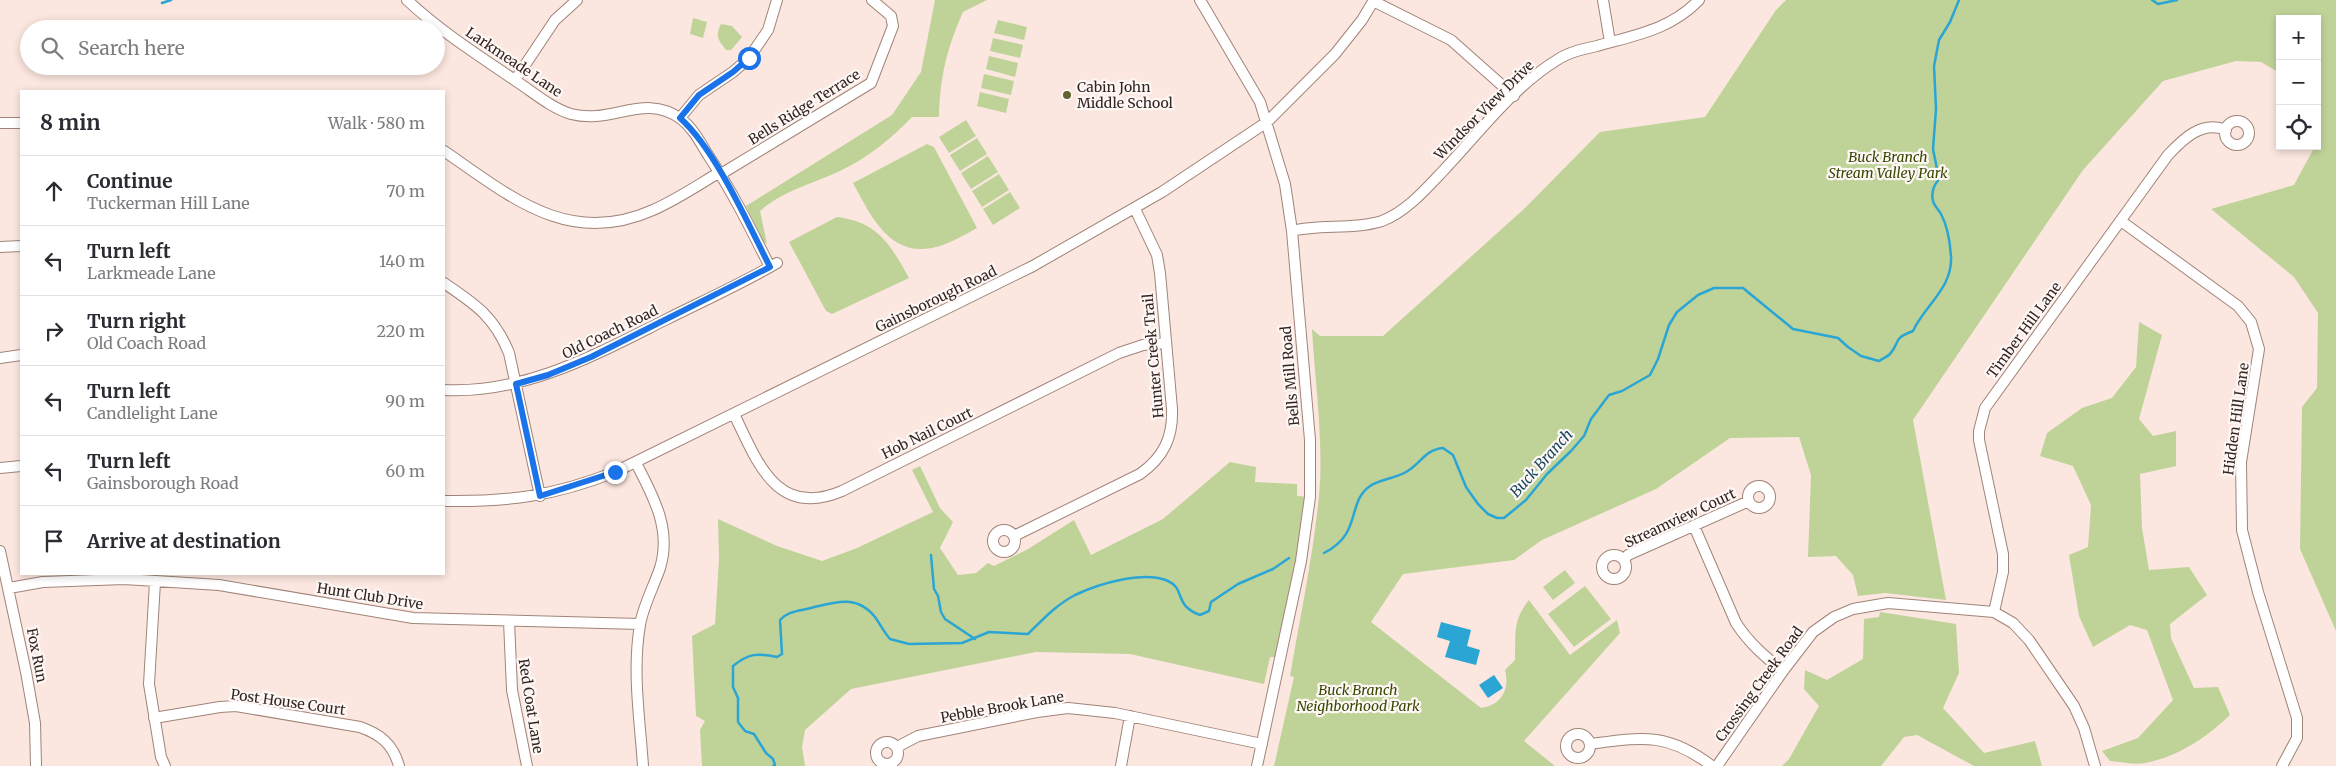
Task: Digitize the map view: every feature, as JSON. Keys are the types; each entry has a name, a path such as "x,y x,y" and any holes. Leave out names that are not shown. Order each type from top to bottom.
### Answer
{"street":[{"name":"Larkmeade Lane","path":"408,0 431,20"},
{"path":"515,80 555,20 577,0"},
{"path":"680,118 699,95 733,72 749,58 768,30 777,0"},
{"name":"Bells Ridge Terrace","path":"445,152 512,197 537,211 560,218 591,223 616,221 643,215 720,173 871,83 893,26 891,16 872,0"},
{"name":"Bells Mill Road","path":"1200,0 1242,68 1267,122 1285,184 1292,231 1310,440 1310,497 1301,561 1257,766"},
{"path":"1603,0 1610,42"},
{"name":"Windsor View Drive","path":"1292,231 1309,227 1365,224 1383,220 1397,213 1427,188 1535,75 1559,58 1575,51 1650,32 1677,19 1699,0"},
{"path":"1374,1 1451,40 1514,96"},
{"name":"Gainsborough Road","path":"445,501 493,502 540,496 598,479 636,463 1033,266 1198,170 1267,122 1335,54 1362,20 1374,1"},
{"name":"Larkmeade Lane","path":"445,32 550,104 571,114 603,117 633,108 649,107 669,112 680,118 694,132 774,265"},
{"path":"0,123 20,123"},
{"name":"Timber Hill Lane","path":"1994,612 2003,572 2003,554 1980,450 1979,431 1985,408 2168,155 2181,141 2199,130 2213,127 2226,130"},
{"name":"Hunter Creek Trail","path":"1014,536 1140,474 1158,459 1169,440 1172,426 1157,255 1147,230 1135,208"},
{"name":"Hidden Hill Lane","path":"2120,220 2238,306 2251,322 2256,335 2259,349 2258,362 2243,445 2241,512 2245,549 2298,718 2296,738 2282,766"},
{"path":"0,247 20,246"},
{"name":"Old Coach Road","path":"445,390 479,390 516,384 548,375 591,357 774,265"},
{"path":"445,283 489,316 501,333 509,353 540,496"},
{"name":"Hob Nail Court","path":"734,414 762,470 773,483 792,495 820,498 842,491 1119,353 1144,345 1166,343"},
{"path":"0,358 20,355"},
{"path":"636,463 658,506 663,532 660,565 640,624 637,670 643,766"},
{"path":"0,468 20,466"},
{"name":"Streamview Court","path":"1624,560 1628,555 1748,501"},
{"path":"1694,526 1745,637 1756,650 1782,671"},
{"name":"Fox Run","path":"0,551 35,723 36,766"},
{"name":"Hunt Club Drive","path":"9,588 61,581 124,579 218,585 414,618 640,624"},
{"path":"155,582 149,684 154,718 165,766"},
{"name":"Crossing Creek Road","path":"1717,766 1782,671 1813,632 1834,617 1859,608 1888,603 1994,612 2013,623 2029,640 2069,698 2084,728 2095,766"},
{"name":"Red Coat Lane","path":"509,621 511,683 527,766"},
{"name":"Post House Court","path":"154,718 220,706 236,706 360,726 376,732 388,743 399,766"},
{"name":"Pebble Brook Lane","path":"897,747 918,736 1052,709 1083,708 1262,744"},
{"path":"1121,766 1130,716"},
{"path":"1590,744 1632,738 1665,741 1694,752 1712,766"}],"green space":[{"path":"935,0 987,0 963,12 957,25 943,76 939,117 912,117 888,140 862,159 842,170 789,192 769,204 760,211 767,244 762,240 746,206 892,115 921,72"},
{"name":"Buck Branch Stream Valley Park","path":"1786,0 2336,0 2336,631 2300,549 2302,407 2317,388 2318,313 2294,277 2211,209 2294,185 2313,150 2321,150 2321,15 2276,15 2276,71 2261,62 2236,61 2163,81 2083,170 1913,420 1946,600 1885,593 1858,596 1853,575 1836,556 1808,557 1811,475 1799,437 1730,438 1656,489 1542,540 1514,560 1403,574 1371,622 1481,708 1494,704 1505,690 1505,670 1515,660 1517,621 1529,600 1570,655 1617,620 1620,633 1524,741 1555,766 1274,766 1294,677 1290,676 1310,564 1319,496 1320,434 1312,329 1320,336 1383,336 1525,208 1600,132 1705,117 1776,10"},
{"path":"693,18 707,22 703,38 690,34"},
{"path":"998,20 1027,27 1024,40 994,33"},
{"path":"721,24 732,26 742,37 731,50 726,50 719,41 718,32"},
{"path":"993,38 1023,45 1020,58 990,51"},
{"path":"989,56 1018,63 1015,77 986,69"},
{"path":"984,74 1014,81 1011,95 981,88"},
{"path":"980,92 1009,99 1006,113 977,106"},
{"path":"966,120 976,136 949,153 939,137"},
{"path":"977,138 987,154 960,171 950,155"},
{"path":"927,144 934,147 977,228 943,245 925,249 910,248 897,243 876,223 853,183"},
{"path":"988,156 998,172 971,189 961,173"},
{"path":"999,174 1009,190 982,207 972,191"},
{"path":"1010,192 1020,208 993,225 983,209"},
{"path":"837,217 863,224 873,230 889,245 909,278 832,314 826,311 789,242"},
{"path":"2139,322 2162,335 2139,419 2153,436 2176,431 2176,466 2140,474 2142,528 2149,570 2189,567 2207,595 2170,624 2171,638 2194,688 2218,687 2230,715 2212,731 2180,751 2157,760 2137,764 2110,761 2102,751 2138,738 2173,700 2147,630 2130,625 2093,647 2079,616 2069,555 2088,547 2091,505 2073,466 2040,456 2047,433 2082,408 2112,398 2136,367"},
{"path":"1230,462 1256,467 1255,482 1297,484 1297,496 1310,497 1280,657 1270,657 1264,684 1130,654 1036,652 851,689 805,730 802,747 805,766 702,766 700,730 705,721 696,716 692,636 715,624 719,559 718,519 777,546 822,561 857,548 933,512 912,470 920,466 940,508 953,522 940,548 958,575 976,573 988,563 994,566 1028,549 1074,520 1091,555 1163,519"},
{"path":"1565,570 1575,583 1553,600 1543,587"},
{"path":"1585,586 1611,619 1574,647 1548,614"},
{"path":"1880,612 1956,624 1959,673 1943,708 1984,753 2035,741 2042,766 1974,766 1917,735 1904,737 1881,766 1782,766 1789,759 1819,706 1804,689 1805,670 1827,680 1863,659 1864,619 1879,617"}],"water":[{"path":"1441,622 1471,630 1467,646 1480,650 1476,665 1445,657 1450,641 1437,637"},
{"path":"1494,675 1503,688 1488,698 1479,685"}],"waterway":[{"path":"162,3 171,0"},
{"name":"Buck Branch","path":"1324,553 1336,545 1344,536 1358,501 1370,486 1406,472 1431,451 1437,449 1443,448 1453,455 1466,487 1478,504 1488,514 1497,518 1504,518 1526,500 1547,474 1584,436 1591,419 1609,395 1622,391 1650,375 1658,359 1669,325 1677,312 1698,295 1714,288 1743,288 1793,329 1838,338 1861,356 1879,361 1890,354 1899,338 1913,331 1948,278 1951,251 1947,229 1932,198 1933,189 1939,179 1933,149 1936,109 1934,66 1939,40 1950,22 1959,0"},
{"name":"Buck Branch","path":"2152,0 2158,4 2177,0"},
{"path":"931,555 934,589 938,596 941,612 945,619 975,639"},
{"name":"Buck Branch","path":"773,766 775,765 773,759 766,753 754,734 745,731 738,722 738,698 733,687 733,666 749,656 764,655 777,657 782,654 780,620 790,613 837,602 853,602 868,610 890,639 909,644 962,643 989,632 1028,634 1055,608 1075,595 1108,583 1134,578 1147,577 1168,581 1177,588 1186,607 1200,615 1209,611 1211,602 1238,584 1273,569 1289,558"}],"place":[{"name":"Cabin John Middle School","path":"1067,95"}],"route":[{"path":"615,472 540,496 516,384 565,369 770,267 735,197 694,132 680,118 699,95 733,72 749,58"}],"park label":[{"name":"Buck Branch Neighborhood Park","path":"1358,698"}]}
